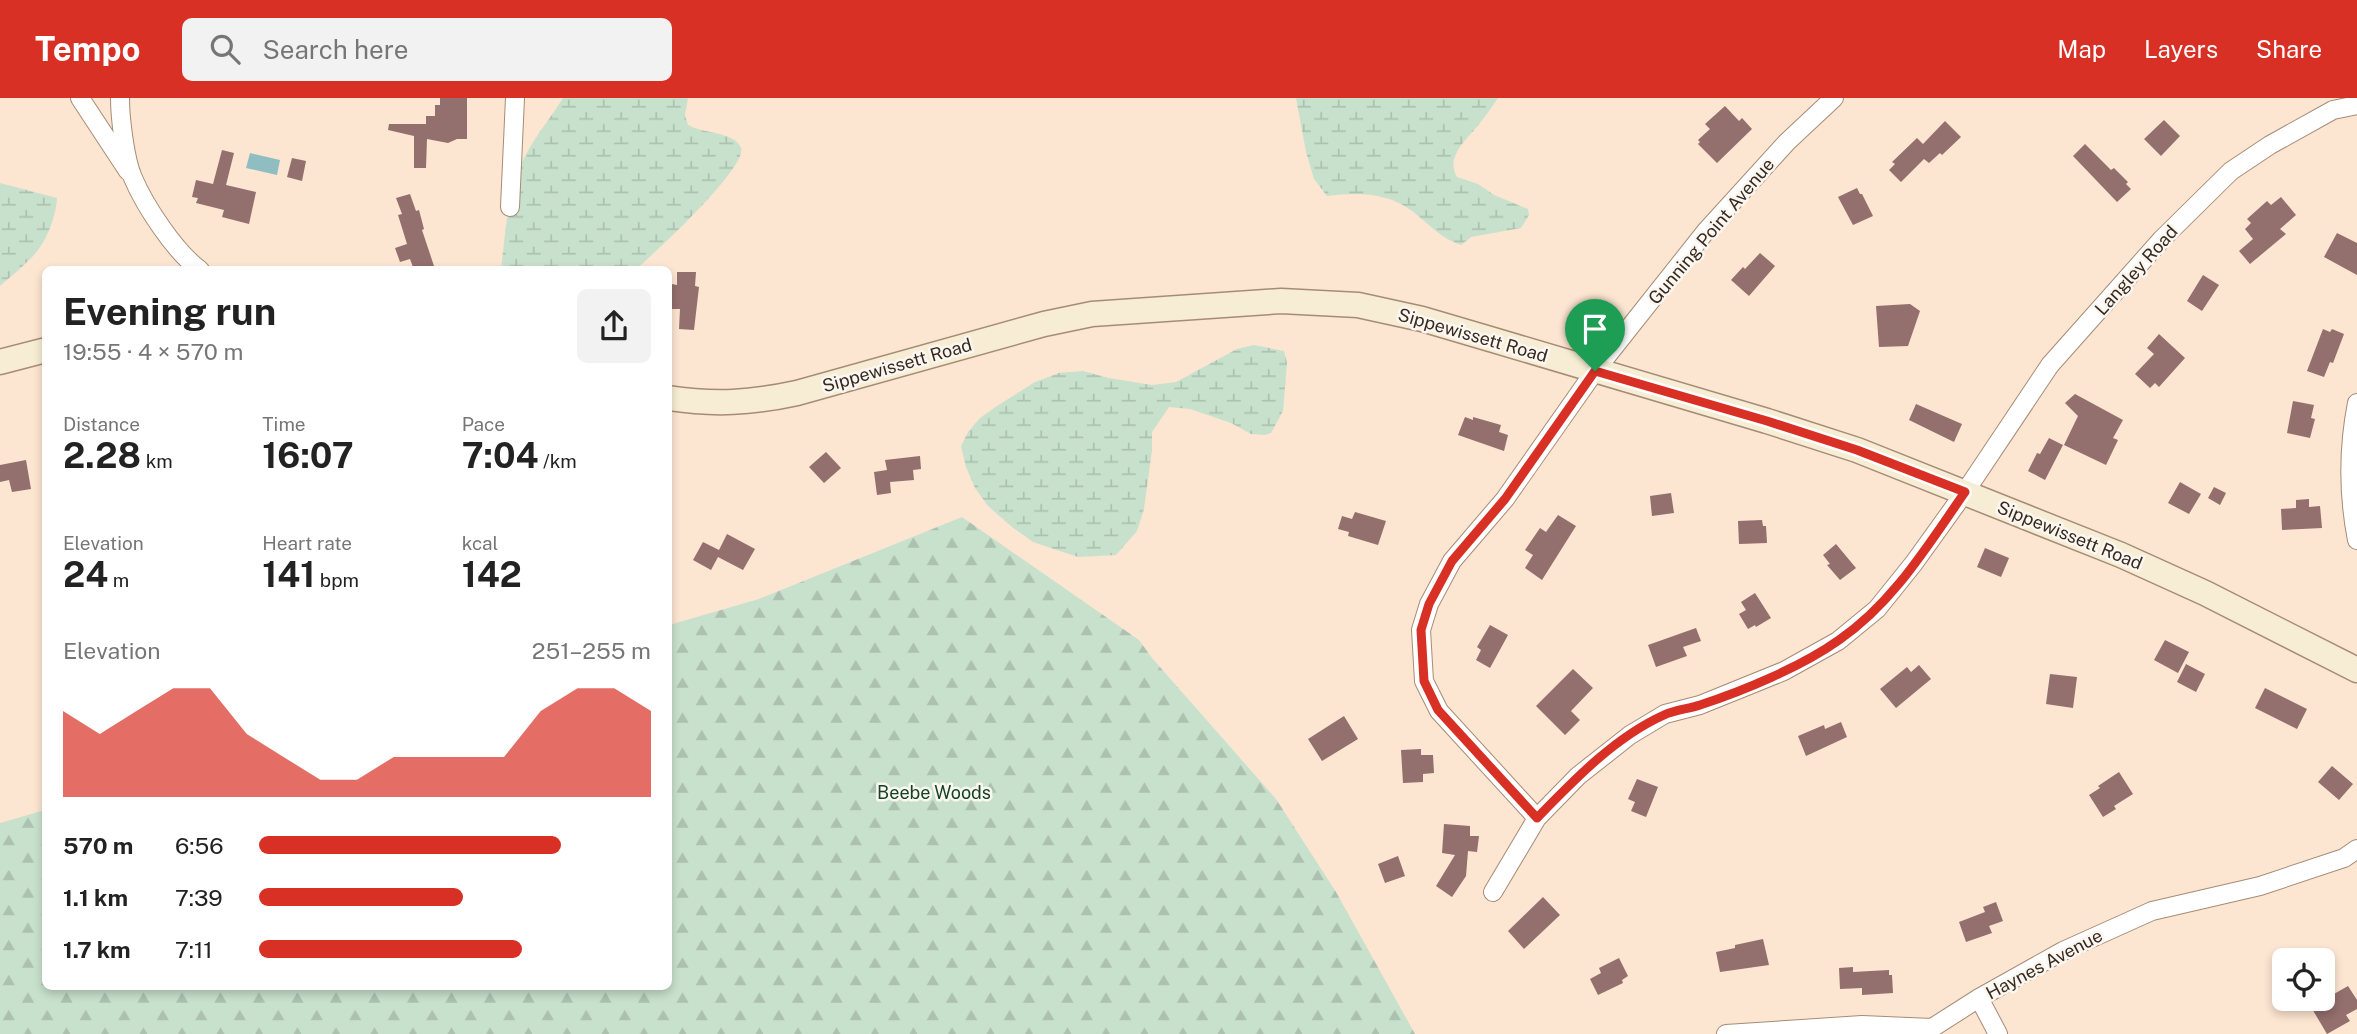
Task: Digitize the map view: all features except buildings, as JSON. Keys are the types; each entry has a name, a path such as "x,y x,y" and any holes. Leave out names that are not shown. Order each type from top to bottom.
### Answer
{"main road":[{"name":"Sippewissett Road","path":"672,398 722,404 770,399 1044,324 1092,314 1280,301 1358,305 1395,312 1857,450 2145,566 2205,593 2357,670"},
{"path":"0,362 42,351"}],"street":[{"path":"80,98 132,177 183,263"},
{"path":"120,98 120,116 132,177"},
{"path":"510,207 516,98"},
{"name":"Gunning Point Avenue","path":"1537,818 1438,710 1424,681 1421,630 1429,604 1452,561 1505,499 1595,371 1740,192 1787,142 1834,98"},
{"name":"Langley Road","path":"1965,492 2050,365 2162,239 2201,200 2231,172 2270,145 2333,110 2357,105"},
{"path":"2357,403 2350,439 2351,510 2357,540"},
{"path":"1493,892 1537,818 1578,776 1630,735 1665,714 1700,705 1784,671 1838,641 1877,610 1914,564 1965,492"},
{"name":"Haynes Avenue","path":"1726,1034 1862,1025 1930,1031 1979,998 2063,951 2152,911 2260,886 2344,858 2357,849"},
{"path":"1979,998 1998,1034"}],"green space":[{"path":"563,98 688,98 685,115 688,125 732,139 741,148 739,158 730,173 715,191 639,266 501,266 509,205 520,167 534,140"},
{"path":"1296,98 1498,98 1457,151 1454,170 1457,177 1478,184 1494,195 1528,209 1529,215 1521,228 1471,237 1461,245 1441,235 1412,211 1393,200 1360,194 1327,196 1314,179"},
{"path":"0,183 57,198 53,220 43,243 30,259 0,286"},
{"path":"1254,345 1284,351 1287,363 1283,411 1271,433 1251,434 1231,423 1190,409 1169,407 1152,432 1144,509 1137,531 1116,555 1078,557 1033,542 988,506 975,488 961,446 968,432 980,418 1035,382 1059,373 1083,371 1152,385 1176,382 1237,349"},
{"name":"Beebe Woods","path":"962,517 1139,640 1276,799 1336,892 1415,1034 0,1034 0,823 42,811 42,990 672,990 672,624 759,599"}],"water":[{"path":"250,153 280,160 277,175 246,168"}],"route":[{"path":"1595,371 1857,450 1965,492 1914,564 1877,610 1838,641 1784,671 1700,705 1665,714 1630,735 1578,776 1537,818 1438,710 1424,681 1421,630 1429,604 1452,561 1505,499 1595,371"}]}
